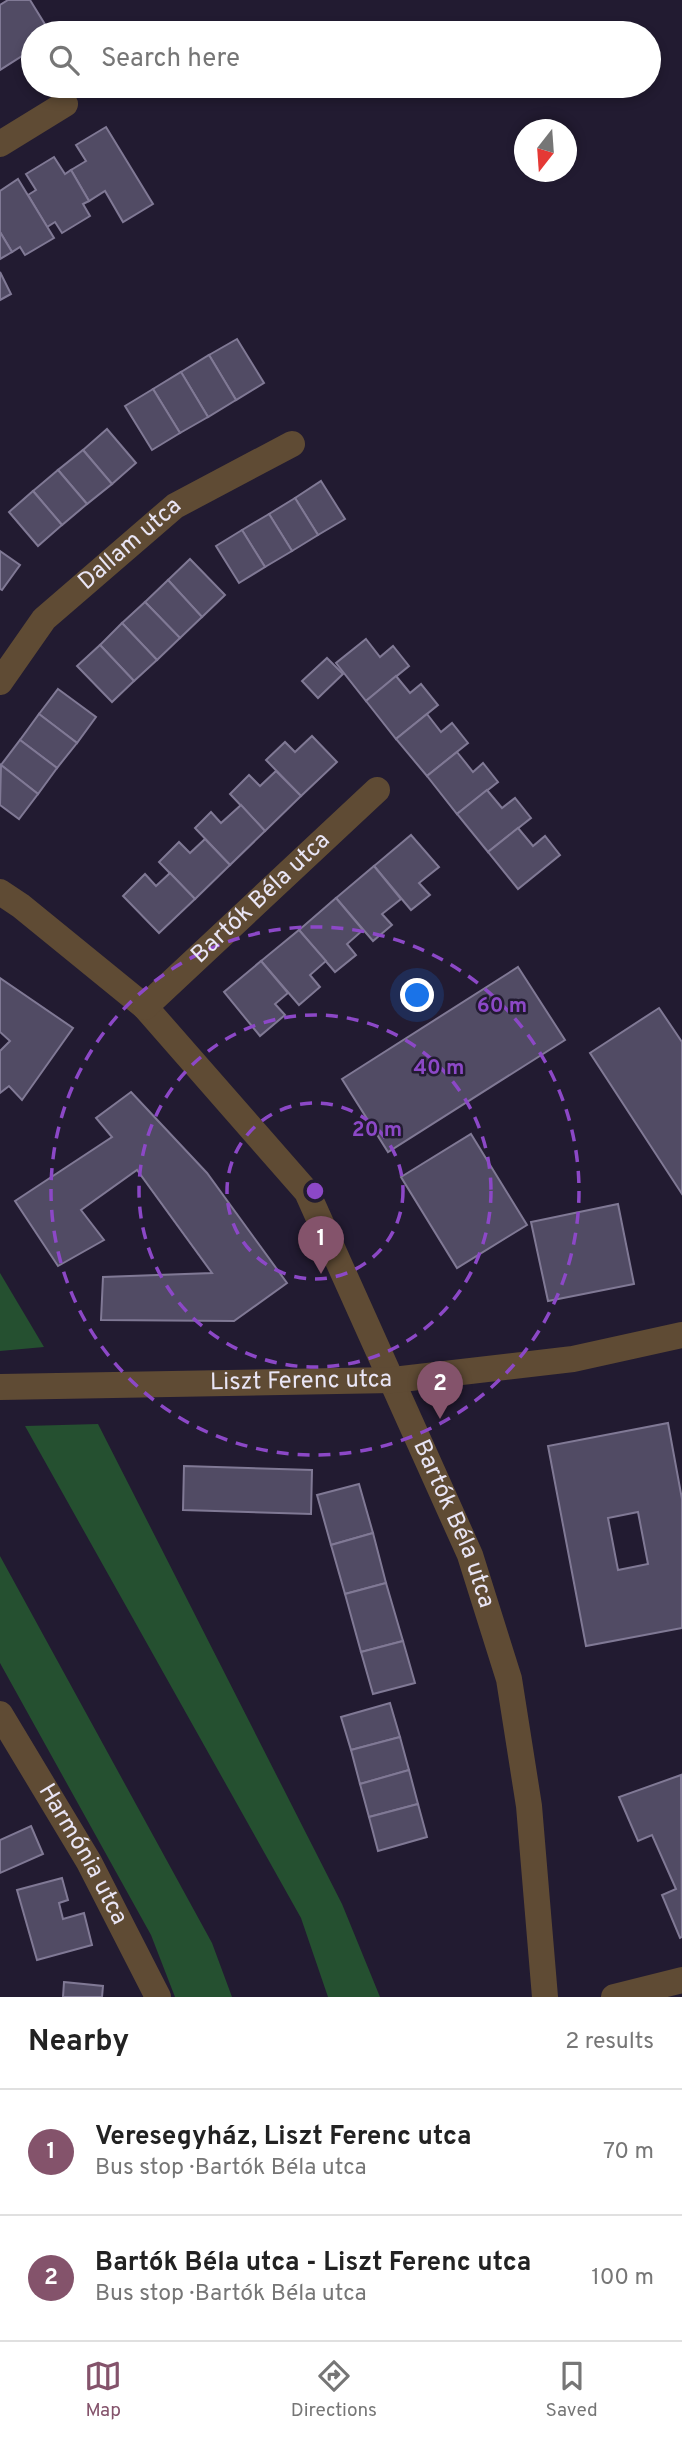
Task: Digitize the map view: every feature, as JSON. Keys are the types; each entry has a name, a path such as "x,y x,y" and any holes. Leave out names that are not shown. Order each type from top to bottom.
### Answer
{"street":[{"path":"0,145 65,104"},
{"name":"Dallam utca","path":"0,682 44,619 175,506 292,444"},
{"name":"Bartók Béla utca","path":"145,1007 377,790"},
{"name":"Bartók Béla utca","path":"0,892 145,1007 307,1192 470,1555 509,1679 529,1806 545,1997"},
{"name":"Liszt Ferenc utca","path":"0,1387 393,1380 573,1359 682,1335"},
{"name":"Harmónia utca","path":"0,1714 89,1862 158,1997"},
{"path":"614,1997 682,1980"}],"green space":[{"path":"0,1273 44,1347 0,1351"},
{"path":"98,1424 342,1904 380,1997 328,1997 301,1918 25,1426"},
{"path":"0,1556 212,1943 232,1997 175,1997 151,1935 0,1663"}],"building":[{"path":"8,0 30,0 43,21 21,21 21,57 0,70 0,5"},
{"path":"106,127 153,204 123,222 105,191 89,201 71,170 86,161 76,145"},
{"path":"54,157 65,174 71,170 89,201 83,204 90,216 62,233 55,222 47,227 28,195 36,190 26,174"},
{"path":"18,179 54,238 25,255 20,247 12,252 0,232 0,191"},
{"path":"0,232 12,252 0,259"},
{"path":"0,272 11,294 0,300"},
{"path":"237,339 264,383 236,400 209,355"},
{"path":"209,355 236,400 208,417 181,372"},
{"path":"181,372 208,417 180,433 153,389"},
{"path":"153,389 180,433 152,450 125,406"},
{"path":"107,429 136,463 112,484 83,450"},
{"path":"83,450 112,484 87,504 58,470"},
{"path":"58,470 87,504 62,525 33,491"},
{"path":"321,481 345,519 318,535 295,498"},
{"path":"33,491 62,525 38,546 9,512"},
{"path":"295,498 318,535 292,551 269,514"},
{"path":"269,514 292,551 265,567 242,530"},
{"path":"242,530 265,567 239,583 216,546"},
{"path":"0,551 20,565 2,590 0,589"},
{"path":"190,559 225,595 202,617 168,580"},
{"path":"168,580 202,617 180,638 145,602"},
{"path":"145,602 180,638 157,660 122,623"},
{"path":"122,623 157,660 134,681 100,645"},
{"path":"366,639 380,657 393,646 409,666 366,701 336,663"},
{"path":"100,645 134,681 112,702 77,666"},
{"path":"327,658 343,674 318,698 302,681"},
{"path":"396,676 410,693 421,684 438,705 396,739 366,701"},
{"path":"58,689 96,717 77,743 39,714"},
{"path":"39,714 77,743 57,768 20,740"},
{"path":"427,714 441,732 452,723 468,743 427,776 396,739"},
{"path":"312,736 337,762 301,796 266,760 285,742 295,752"},
{"path":"20,740 57,768 38,794 1,765"},
{"path":"457,752 473,772 483,763 498,782 457,814 427,776"},
{"path":"1,765 38,794 19,819 0,805"},
{"path":"276,771 301,796 265,831 230,794 249,775 260,786"},
{"path":"487,790 502,808 515,798 531,818 488,852 457,814"},
{"path":"241,805 265,831 230,865 195,828 211,812 221,823"},
{"path":"518,828 533,846 545,836 560,855 518,889 488,852"},
{"path":"411,835 439,867 419,883 430,895 411,910 374,866"},
{"path":"205,839 230,865 195,899 159,862 179,842 190,853"},
{"path":"374,866 401,899 382,914 392,925 373,941 336,898"},
{"path":"170,873 195,899 159,933 123,896 145,874 156,886"},
{"path":"336,898 363,930 347,944 356,955 335,972 299,930"},
{"path":"299,930 326,961 310,975 320,987 299,1005 261,961"},
{"path":"261,961 288,993 275,1004 285,1015 260,1036 224,992"},
{"path":"518,967 565,1040 388,1152 342,1079"},
{"path":"0,978 73,1028 22,1100 9,1086 0,1093 0,1051 10,1041 0,1032"},
{"path":"659,1008 682,1042 682,1194 590,1053"},
{"path":"131,1092 207,1173 287,1283 234,1321 101,1320 103,1277 212,1273 137,1170 81,1210 104,1240 58,1266 15,1201 112,1137 96,1118"},
{"path":"471,1134 527,1225 457,1268 401,1177"},
{"path":"618,1204 634,1284 548,1301 531,1222"},
{"path":"668,1423 682,1499 682,1628 586,1646 548,1446","holes":["638,1512 648,1564 618,1570 608,1518"]},
{"path":"184,1466 312,1470 311,1514 183,1510"},
{"path":"359,1484 373,1533 331,1545 317,1495"},
{"path":"373,1533 386,1583 345,1594 331,1545"},
{"path":"386,1583 403,1641 361,1652 345,1594"},
{"path":"403,1641 415,1683 373,1694 361,1652"},
{"path":"390,1703 400,1737 351,1750 341,1717"},
{"path":"400,1737 409,1770 360,1784 351,1750"},
{"path":"409,1770 418,1804 369,1817 360,1784"},
{"path":"681,1775 680,1938 662,1895 676,1889 652,1835 638,1841 619,1797"},
{"path":"418,1804 427,1837 378,1851 369,1817"},
{"path":"31,1826 43,1854 0,1873 0,1840"},
{"path":"62,1878 68,1900 59,1903 63,1919 84,1913 92,1945 37,1960 17,1890"},
{"path":"64,1982 103,1986 102,1997 63,1997"}],"place":[{"name":"Veresegyház, Liszt Ferenc utca","path":"321,1274"},
{"name":"Bartók Béla utca - Liszt Ferenc utca","path":"440,1419"}]}
